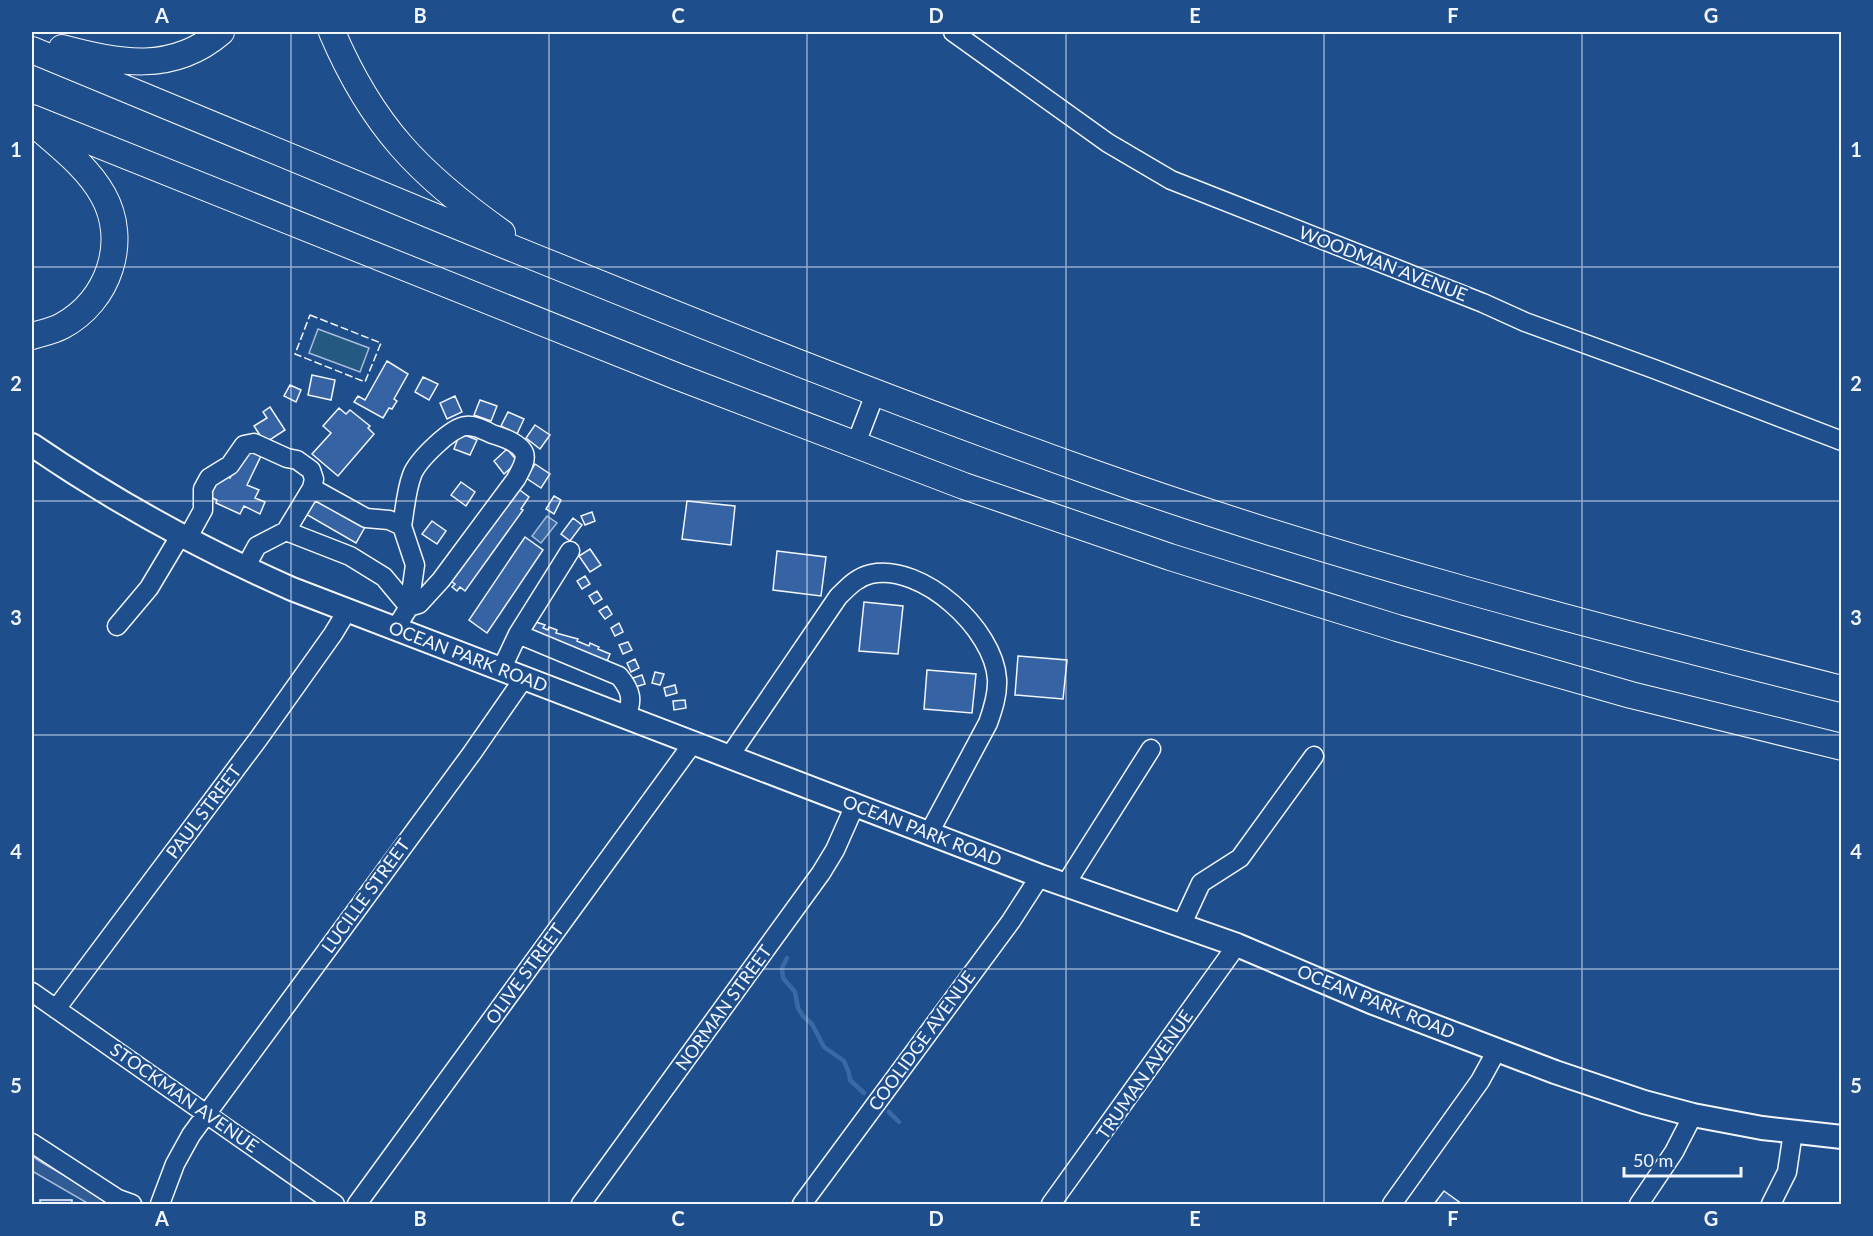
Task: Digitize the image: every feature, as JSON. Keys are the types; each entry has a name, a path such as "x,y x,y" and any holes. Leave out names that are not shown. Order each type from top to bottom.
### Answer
{"highway":[{"path":"32,40 99,58 147,62 164,60 190,52 221,32"},
{"path":"332,32 346,64 364,95 404,151 453,197 538,259"},
{"path":"32,50 538,259 875,394 1169,498 1400,571 1650,641 1842,689"},
{"path":"32,118 676,376 964,486 1170,557 1397,628 1631,695 1842,747"},
{"path":"32,123 69,154 100,189 113,220 115,246 114,259 103,288 86,308 60,327 32,336"}],"main road":[{"name":"OCEAN PARK ROAD","path":"32,445 105,493 183,538 245,568 347,611 501,670 1040,876 1237,945 1371,1002 1614,1092 1693,1115 1793,1132 1842,1137"}],"street":[{"name":"WOODMAN AVENUE","path":"953,32 1108,143 1172,180 1484,303 1525,322 1842,441"},
{"path":"855,446 875,394"},
{"path":"395,629 409,607 415,565 402,526 412,473 419,462 452,431 464,426 476,427 521,448 525,454 524,462 516,478 441,580 420,604 409,607"},
{"path":"117,626 149,588 203,510 203,489 209,478 230,465 244,445 248,443 257,444 308,466 313,475 312,488 286,531 257,546 245,568"},
{"path":"312,488 366,518 389,520 402,526"},
{"path":"286,531 350,556 384,577 409,607"},
{"path":"501,670 518,634 570,551"},
{"path":"729,757 838,597 859,578 869,574 883,572 911,578 924,583 945,597 972,625 988,651 997,678 993,708 988,723 929,833"},
{"name":"PAUL STREET","path":"56,1009 259,738 347,611"},
{"path":"518,634 619,676 631,700 631,706 625,717"},
{"name":"LUCILLE STREET","path":"160,1204 175,1164 206,1113 472,753 524,678"},
{"name":"OLIVE STREET","path":"357,1204 693,743"},
{"path":"1065,885 1151,749"},
{"path":"1181,926 1201,883 1240,858 1314,756"},
{"name":"NORMAN STREET","path":"581,1204 821,873 838,845 855,805"},
{"name":"COOLIDGE AVENUE","path":"802,1204 1011,921 1040,876"},
{"name":"TRUMAN AVENUE","path":"1052,1204 1237,945"},
{"name":"STOCKMAN AVENUE","path":"32,992 335,1204"},
{"path":"1392,1204 1480,1081 1497,1050"},
{"path":"1639,1204 1674,1152 1693,1115"},
{"path":"1771,1204 1787,1172 1793,1132"},
{"path":"32,1143 118,1198 132,1204"}],"shaded area":[{"path":"318,329 369,348 360,372 309,353"},
{"path":"547,516 557,523 541,543 532,536"},
{"path":"32,1156 114,1204 89,1204 32,1171"}],"building":[{"path":"387,361 408,374 394,399 397,401 383,418 354,402 358,396 365,400"},
{"path":"312,375 335,380 331,400 308,395"},
{"path":"423,377 438,384 429,400 415,392"},
{"path":"290,385 301,390 296,402 284,396"},
{"path":"455,396 462,412 447,419 440,403"},
{"path":"480,400 497,406 491,421 474,415"},
{"path":"270,407 285,430 265,443 254,426 267,418 263,412"},
{"path":"339,408 346,414 350,410 370,426 368,428 374,434 338,476 312,454 331,433 323,426"},
{"path":"508,412 524,419 517,434 501,426"},
{"path":"535,425 550,435 540,449 526,438"},
{"path":"460,433 477,440 470,455 454,449"},
{"path":"245,448 261,456 247,485 259,490 255,498 265,502 260,514 244,506 240,514 216,503 217,500 208,496 219,473 230,478"},
{"path":"507,449 518,462 504,474 494,461"},
{"path":"535,464 550,474 541,488 526,478"},
{"path":"461,482 475,492 466,506 451,495"},
{"path":"517,488 529,497 521,509 523,510 465,591 460,587 457,591 452,587 455,584 448,579"},
{"path":"554,496 561,500 554,514 546,509"},
{"path":"313,498 365,527 356,543 304,513"},
{"path":"687,501 735,506 731,545 682,539"},
{"path":"592,512 595,521 585,525 581,516"},
{"path":"573,518 582,525 570,541 561,534"},
{"path":"432,521 446,531 437,544 422,534"},
{"path":"525,537 543,550 487,633 469,620"},
{"path":"590,549 601,565 590,572 579,556"},
{"path":"777,551 826,557 821,596 773,590"},
{"path":"585,576 590,584 582,589 577,581"},
{"path":"597,591 602,599 594,604 589,596"},
{"path":"864,602 903,606 898,654 859,651"},
{"path":"607,606 612,614 605,619 599,611"},
{"path":"536,622 545,625 543,628 548,630 549,627 557,630 556,633 578,639 577,641 589,646 590,643 610,654 605,666 529,637"},
{"path":"619,623 623,632 615,636 611,628"},
{"path":"628,642 632,650 623,654 619,645"},
{"path":"1018,656 1067,660 1063,699 1015,695"},
{"path":"635,659 639,668 631,672 627,663"},
{"path":"927,670 976,674 972,713 924,709"},
{"path":"655,672 664,674 660,685 652,683"},
{"path":"642,675 645,684 635,687 633,678"},
{"path":"675,685 677,693 666,696 664,688"},
{"path":"685,700 686,708 674,710 673,701"},
{"path":"1444,1191 1462,1204 1434,1204"},
{"path":"40,1200 72,1200 72,1204 40,1204"}],"waterway":[{"path":"787,958 782,968 783,978 795,992 798,1008 812,1024 824,1047 844,1061 850,1080 864,1093"},
{"path":"889,1112 899,1122"}],"fence":[{"path":"310,315 381,343 365,382 295,354 310,315"}]}
